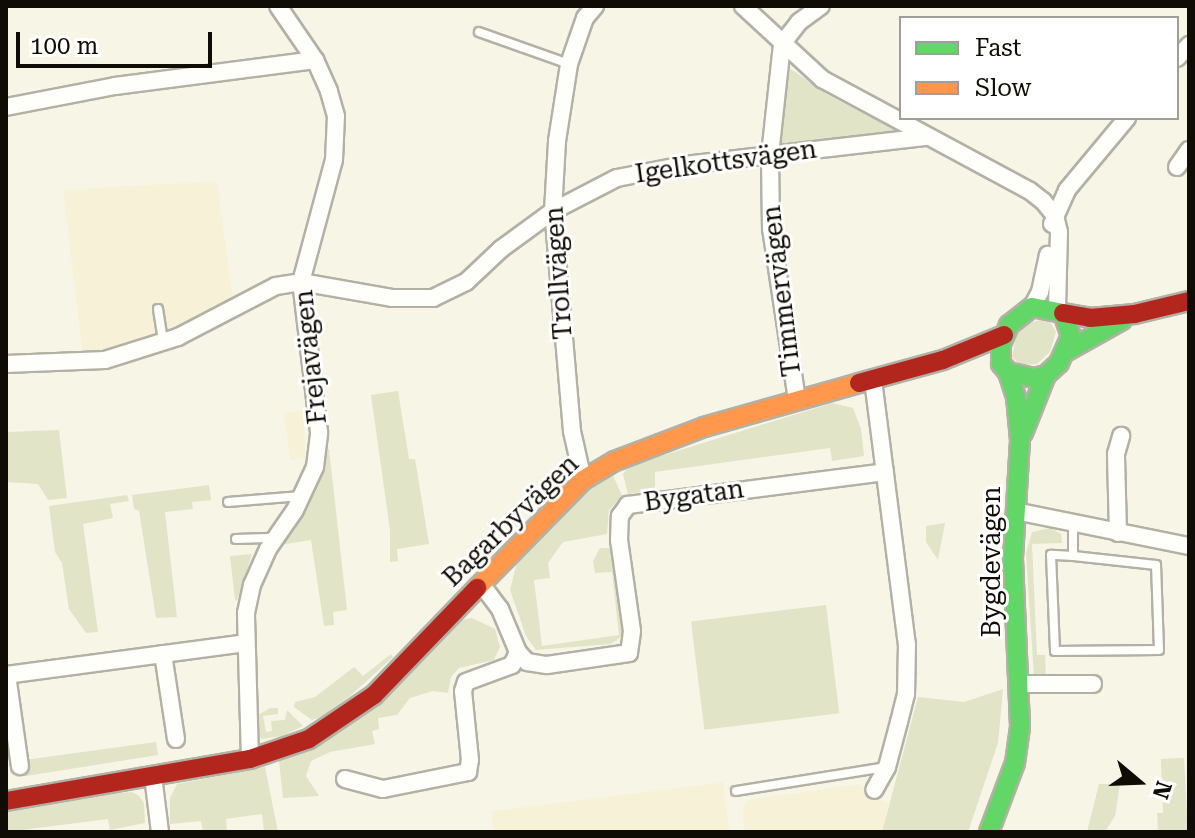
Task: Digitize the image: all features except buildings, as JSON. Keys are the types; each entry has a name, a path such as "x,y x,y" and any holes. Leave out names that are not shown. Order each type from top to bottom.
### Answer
{"street":[{"name":"Frejavägen","path":"250,759 245,643 252,585 315,467 319,432 301,282 334,160 336,116 315,60 278,6"},
{"name":"Trollvägen","path":"583,480 572,431 553,211 557,141 569,64 585,18 595,6"},
{"path":"743,6 822,79 1030,191 1055,216 1059,232 1060,311 1071,336 1067,351"},
{"path":"782,44 799,22 821,6"},
{"name":"Timmervägen","path":"782,44 770,155 771,229 797,400"},
{"path":"6,107 115,86 315,60"},
{"path":"1125,120 1067,190 1055,216 1046,273 1032,307 1017,316 1004,335 1004,368 1034,378 1046,375 1067,351 1135,314"},
{"name":"Igelkottsvägen","path":"6,364 85,364 163,342 276,286 301,282 392,298 433,298 466,282 501,249 553,211 617,178 684,165 925,137"},
{"path":"1177,167 1189,150"},
{"path":"1032,307 1090,318 1135,314 1189,301"},
{"name":"Bagarbyvägen","path":"6,801 250,759 309,739 337,723 374,695 583,480 640,449 797,400 943,360 1004,335"},
{"name":"Bagarbyvägen","path":"943,360 979,358 1004,368"},
{"name":"Bygdevägen","path":"989,832 1015,763 1020,726 1013,558 1020,440 1016,397 1004,368"},
{"name":"Bygdevägen","path":"1020,440 1046,375"},
{"path":"873,380 907,644 906,694 887,767 874,790"},
{"path":"1118,533 1116,454 1121,436"},
{"name":"Bygatan","path":"518,652 527,662 547,665 629,653 632,631 619,540 620,516 628,505 885,472"},
{"path":"1015,511 1189,546"},
{"path":"345,779 383,789 468,772 470,760 463,691 466,682 512,665 518,652 500,609 482,585"},
{"path":"20,766 6,675 245,643"},
{"path":"163,654 176,739"},
{"path":"1019,684 1093,684"},
{"path":"153,776 160,832"}],"lane":[{"path":"479,32 569,64"},
{"path":"158,309 163,342"},
{"path":"228,502 302,496"},
{"path":"1073,523 1073,556"},
{"path":"236,539 275,538"},
{"path":"1051,555 1073,556 1156,565 1159,650 1055,651 1051,555"},
{"path":"736,791 887,767"}],"shaded area":[{"path":"217,181 233,300 169,332 109,354 83,355 63,190"},
{"path":"304,410 305,458 290,460 284,413"},
{"path":"723,782 730,832 494,832 491,811"},
{"path":"858,784 888,804 882,832 745,832 742,813 747,800"}],"green space":[{"path":"791,69 828,95 903,134 775,148 784,84"},
{"path":"1043,319 1051,323 1056,332 1050,352 1037,364 1020,365 1012,357 1016,336 1027,324"},
{"path":"398,391 409,459 415,459 429,544 397,549 398,561 390,562 390,530 371,395"},
{"path":"832,403 853,408 861,429 864,456 832,461 830,448 655,472 655,490 628,494 623,474 629,466"},
{"path":"59,430 67,498 48,500 38,484 6,482 6,432"},
{"path":"329,449 347,610 333,612 334,625 324,626 311,540 280,545 306,507 321,471 325,450"},
{"path":"612,473 622,496 609,510 607,534 563,542 548,563 550,578 534,580 542,646 619,635 612,572 595,573 593,561 600,548 610,548 615,557 622,636 611,644 536,650 526,636 510,590 518,558 586,490"},
{"path":"209,485 211,500 192,502 193,509 165,512 177,617 156,618 139,511 134,509 132,495"},
{"path":"127,495 129,501 110,504 113,518 83,524 98,632 86,633 69,609 62,563 55,552 49,506"},
{"path":"945,523 938,560 926,542 926,526"},
{"path":"1050,528 1061,534 1062,543 1032,544 1037,655 1045,655 1046,677 1034,677 1026,553 1032,532"},
{"path":"252,554 237,601 230,556"},
{"path":"826,605 839,713 704,730 691,622"},
{"path":"472,618 495,629 500,647 494,660 459,668 451,677 448,693 433,691 410,698 397,715 378,718 379,729 372,731 375,744 330,752 311,761 306,776 319,796 283,798 279,761 304,751 349,725 461,620"},
{"path":"391,654 393,657 350,696 321,717 312,720 294,707 295,702 315,697 354,667 363,676"},
{"path":"1003,689 998,743 968,832 882,832 918,697 964,702"},
{"path":"270,708 278,708 278,714 263,716 266,732 272,731 271,721 285,720 287,710 303,726 282,736 261,739 256,727 258,715"},
{"path":"156,742 158,755 26,776 24,760"},
{"path":"1184,758 1188,832 1158,832 1157,813 1163,813 1161,759"},
{"path":"265,767 278,832 264,832 262,814 226,819 227,832 203,832 201,821 170,824 170,798 177,784"},
{"path":"1099,784 1120,784 1115,816 1106,830 1087,832"},
{"path":"119,789 120,793 132,792 139,796 144,803 145,823 110,830 108,819 6,832 6,809"}],"traffic: fast":[{"path":"1032,307 1063,313 1071,336 1059,363 1046,375 1034,378 1008,372 1001,364 1001,344 1009,325 1032,307"},
{"path":"1067,351 1122,320"},
{"path":"989,832 1015,763 1020,726 1013,558 1020,440 1016,397 1008,372"},
{"path":"1023,433 1046,375"}],"traffic: slow":[{"path":"477,588 583,480 615,461 704,427 859,383"}],"traffic: jam":[{"path":"1063,313 1090,318 1135,314 1189,301"},
{"path":"859,383 943,360 1004,335"},
{"path":"6,801 250,759 309,739 374,695 477,588"}]}
